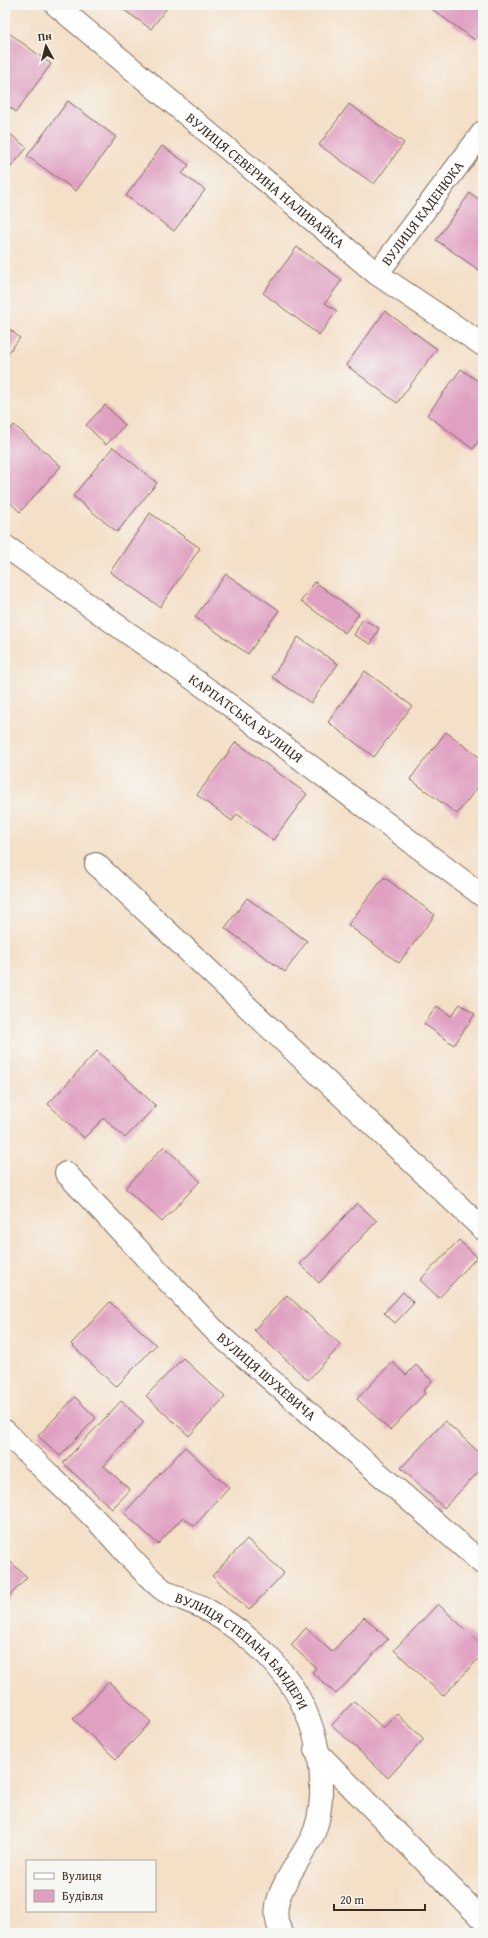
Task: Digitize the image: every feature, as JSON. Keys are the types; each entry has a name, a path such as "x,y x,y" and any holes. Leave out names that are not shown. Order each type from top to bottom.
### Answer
{"street":[{"name":"ВУЛИЦЯ СЕВЕРИНА НАЛИВАЙКА","path":"58,5 377,274 483,345"},
{"name":"ВУЛИЦЯ КАДЕНЮКА","path":"377,274 483,132"},
{"name":"КАРПАТСЬКА ВУЛИЦЯ","path":"5,546 220,698 483,896"},
{"path":"96,864 483,1228"},
{"name":"ВУЛИЦЯ ШУХЕВИЧА","path":"66,1173 217,1333 483,1564"},
{"name":"ВУЛИЦЯ СТЕПАНА БАНДЕРИ","path":"5,1431 93,1516 134,1562 164,1590 202,1607 245,1634 286,1675 307,1714 322,1786 316,1829 278,1897 276,1924 282,1933"},
{"path":"315,1750 483,1920"}],"building":[{"path":"117,5 169,5 151,29"},
{"path":"426,5 483,5 483,28 475,40"},
{"path":"5,30 51,64 16,112 5,104"},
{"path":"68,101 116,137 76,191 27,156"},
{"path":"349,104 404,143 374,184 319,145"},
{"path":"9,133 27,148 5,174 5,138"},
{"path":"162,146 189,165 182,174 205,190 174,231 126,196"},
{"path":"470,193 483,202 483,273 436,240"},
{"path":"297,247 342,280 325,303 337,311 319,335 263,293"},
{"path":"385,311 437,349 397,403 346,365"},
{"path":"5,325 20,338 5,357"},
{"path":"461,369 483,385 483,435 473,449 427,415"},
{"path":"105,405 125,425 106,445 86,425"},
{"path":"14,425 61,466 20,512 5,498 5,435"},
{"path":"113,447 157,483 117,532 73,496"},
{"path":"150,513 200,548 160,607 110,572"},
{"path":"226,574 279,610 248,654 195,617"},
{"path":"315,582 359,614 345,633 301,601"},
{"path":"363,619 379,628 371,644 354,635"},
{"path":"298,637 338,664 311,703 272,677"},
{"path":"365,671 412,706 374,757 328,722"},
{"path":"446,732 483,760 483,780 457,814 410,779"},
{"path":"236,742 307,794 273,840 237,814 232,821 197,795"},
{"path":"384,877 435,915 399,963 348,925"},
{"path":"247,898 307,941 285,972 225,928"},
{"path":"460,1004 475,1014 454,1045 424,1024 437,1006 451,1016"},
{"path":"97,1051 156,1106 125,1138 104,1118 84,1138 48,1104"},
{"path":"164,1146 200,1181 162,1222 125,1188"},
{"path":"357,1203 377,1221 319,1283 300,1264"},
{"path":"459,1240 477,1257 439,1298 420,1280"},
{"path":"403,1292 414,1303 395,1323 384,1313"},
{"path":"287,1295 341,1345 308,1380 254,1330"},
{"path":"110,1302 156,1345 116,1387 71,1344"},
{"path":"183,1358 225,1397 189,1436 146,1396"},
{"path":"392,1362 406,1375 416,1365 432,1381 423,1391 425,1393 390,1430 357,1399"},
{"path":"75,1397 96,1418 60,1456 38,1436"},
{"path":"121,1401 144,1422 104,1466 130,1490 112,1509 63,1463"},
{"path":"445,1421 483,1456 483,1467 444,1508 401,1468"},
{"path":"185,1447 229,1488 194,1526 183,1517 158,1544 124,1513"},
{"path":"247,1539 284,1573 249,1610 212,1576"},
{"path":"5,1557 27,1577 5,1601"},
{"path":"438,1604 483,1646 483,1654 443,1696 394,1650"},
{"path":"364,1617 388,1639 336,1694 312,1672 316,1668 291,1645 306,1628 332,1652"},
{"path":"109,1682 151,1722 116,1759 73,1719"},
{"path":"354,1701 383,1728 397,1714 424,1739 388,1778 332,1725"}]}
